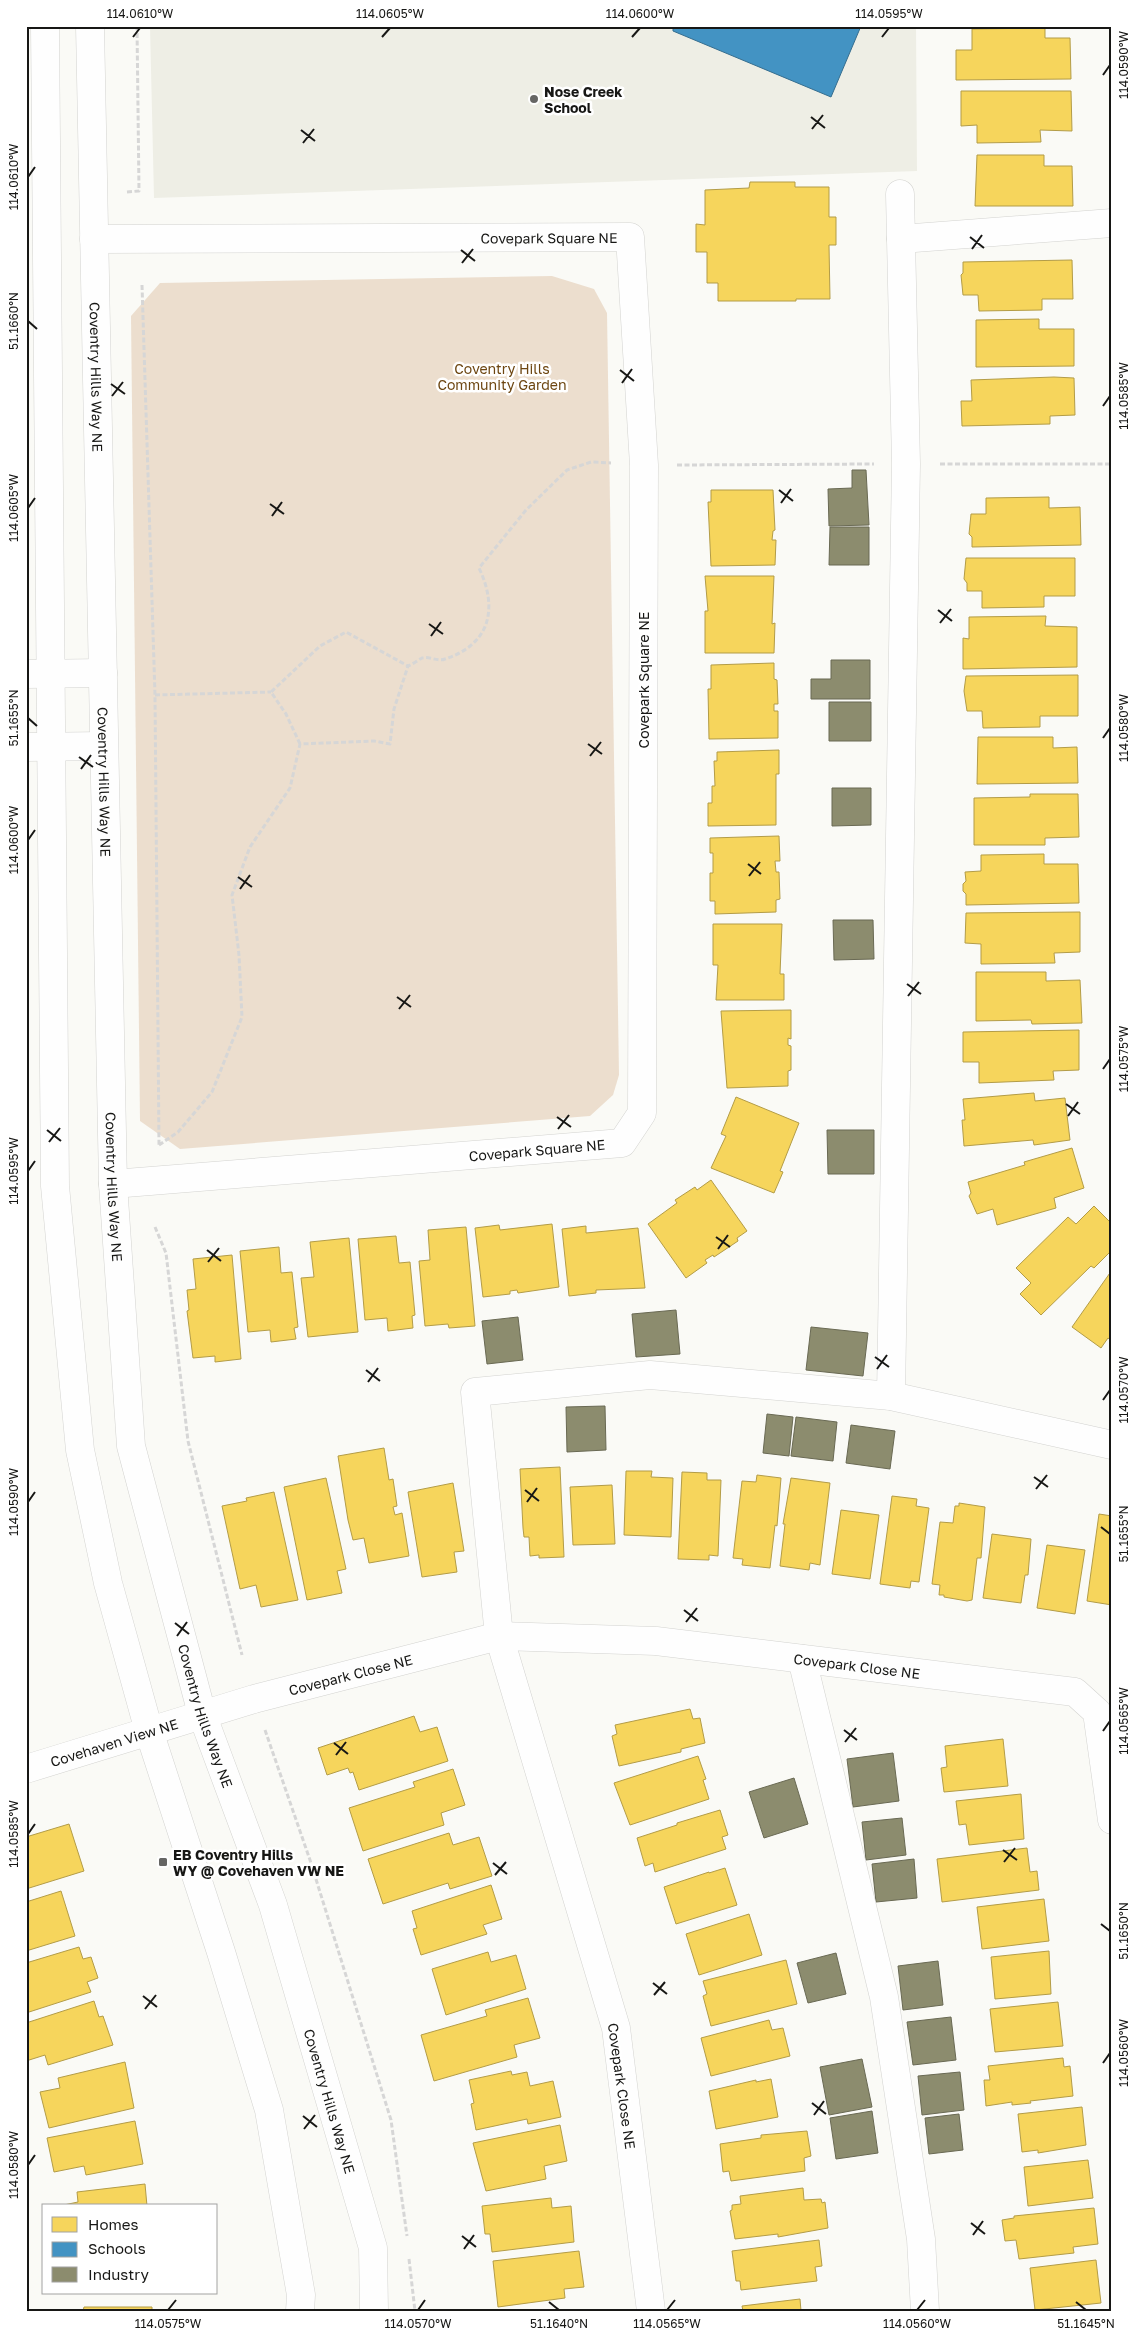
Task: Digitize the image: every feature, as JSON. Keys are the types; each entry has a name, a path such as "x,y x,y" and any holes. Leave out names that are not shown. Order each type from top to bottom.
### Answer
{"street":[{"path":"44,26 39,747 55,1186 80,1450 108,1583 149,1731 221,1952 269,2110 301,2294 300,2311"},
{"name":"Coventry Hills Way NE","path":"90,26 113,1184 131,1446 202,1714 273,1905 374,2248 374,2311"},
{"path":"891,1396 906,464 900,194"},
{"path":"901,239 1112,223"},
{"name":"Covepark Square NE","path":"94,239 630,237 644,464 642,1113 622,1143 113,1184"},
{"path":"39,674 103,673"},
{"path":"39,747 103,746"},
{"path":"499,1636 475,1392 650,1375 891,1396 1112,1446"},
{"name":"Covepark Close NE","path":"202,1714 499,1636 656,1641 802,1658 1075,1692 1097,1712 1112,1820"},
{"name":"Covepark Close NE","path":"499,1636 616,2028 651,2311"},
{"path":"802,1658 884,1997 921,2239 925,2311"},
{"name":"Covehaven View NE","path":"26,1769 202,1714"}],"path":[{"path":"137,26 139,191"},
{"path":"142,285 155,695 158,1146 178,1132 212,1092 242,1017 239,955 232,895 250,847 290,788 300,744 286,714 272,692"},
{"path":"300,744 374,741 390,744 394,709 408,666 423,658 444,660 473,645 488,622 490,602 486,584 479,568 526,510 567,470 591,462 644,464 1112,464"},
{"path":"155,695 272,692 320,646 346,632 408,666"},
{"path":"155,1226 166,1253 188,1441 242,1655"},
{"path":"264,1730 310,1860 391,2120 408,2242"},
{"path":"409,2252 415,2311"}],"shaded area":[{"name":"Nose Creek School","path":"150,26 916,26 917,171 154,198"}],"green space":[{"name":"Coventry Hills Community Garden","path":"552,276 594,289 607,313 619,1075 613,1095 590,1116 180,1149 140,1121 131,316 160,283"}],"building: Homes":[{"path":"1045,28 1045,38 1070,38 1071,79 956,80 956,50 972,50 972,29"},
{"path":"961,91 1071,91 1072,131 1040,130 1041,142 977,143 977,125 961,126"},
{"path":"977,155 1044,155 1044,166 1072,166 1073,206 975,206"},
{"path":"750,182 795,182 795,187 829,187 829,217 836,217 836,245 829,245 830,299 718,301 718,283 707,283 707,252 696,252 696,224 705,225 705,190 749,188"},
{"path":"1072,260 1073,299 1042,299 1042,310 979,311 978,295 963,295 961,275 963,273 963,262"},
{"path":"1039,319 1039,329 1074,329 1074,366 976,367 976,320"},
{"path":"1074,378 1075,415 1050,416 1050,424 962,426 961,401 972,401 971,380"},
{"path":"711,490 773,490 775,530 773,531 772,540 776,540 775,565 711,566 708,502 711,502"},
{"path":"1049,497 1049,508 1080,507 1081,545 972,547 972,537 969,534 971,514 986,514 986,498"},
{"path":"966,558 1075,558 1075,596 1044,596 1044,607 982,608 982,591 967,591 967,583 964,579"},
{"path":"705,576 774,576 772,624 775,623 774,653 705,653 705,611 708,611"},
{"path":"1046,616 1045,626 1077,627 1077,667 963,669 963,638 969,639 969,617"},
{"path":"774,663 774,679 777,680 778,704 774,704 774,711 778,711 778,738 709,739 708,689 711,689 711,665"},
{"path":"1078,675 1078,716 1040,716 1040,727 983,728 982,711 967,711 964,691 966,676"},
{"path":"978,737 1053,737 1053,748 1077,747 1078,783 977,784"},
{"path":"779,750 779,774 776,774 776,825 708,826 708,803 712,803 712,786 715,786 714,761 717,761 717,752"},
{"path":"1030,794 1078,794 1079,837 1045,838 1045,845 974,845 974,798 1030,797"},
{"path":"779,836 780,861 775,861 776,872 779,872 780,899 776,900 776,912 715,914 715,901 710,901 710,873 713,873 713,853 710,853 710,838"},
{"path":"1044,854 1044,864 1078,864 1079,903 966,905 966,894 963,891 963,884 966,881 965,872 981,871 981,855"},
{"path":"1080,912 1080,952 1054,953 1055,963 981,964 981,944 965,943 966,913"},
{"path":"713,924 782,924 780,974 784,974 784,1000 716,1000 718,965 713,965"},
{"path":"976,972 1046,972 1046,981 1080,980 1082,1023 1032,1024 1031,1020 976,1021"},
{"path":"791,1010 791,1039 788,1038 788,1045 791,1046 791,1070 788,1071 788,1086 727,1088 721,1011"},
{"path":"1079,1030 1079,1070 1053,1071 1054,1080 979,1083 979,1062 963,1062 963,1032"},
{"path":"1034,1093 1035,1101 1065,1098 1070,1140 1034,1145 1033,1140 964,1146 962,1120 965,1120 963,1099"},
{"path":"736,1097 799,1123 780,1171 783,1172 774,1193 711,1168 726,1136 721,1134"},
{"path":"1072,1148 1084,1188 1054,1198 1056,1208 997,1225 993,1209 977,1214 969,1196 971,1193 968,1182 1025,1165 1024,1162"},
{"path":"711,1180 747,1231 737,1238 738,1241 714,1257 713,1255 705,1260 707,1263 686,1278 648,1224 677,1203 675,1200 695,1187 697,1190"},
{"path":"1094,1206 1112,1224 1112,1250 1094,1268 1091,1266 1041,1315 1020,1294 1031,1283 1016,1268 1068,1217 1076,1224"},
{"path":"552,1224 559,1287 518,1293 517,1290 510,1291 510,1294 483,1297 475,1228 499,1225 500,1230"},
{"path":"586,1226 586,1233 638,1228 645,1288 596,1290 596,1293 569,1296 562,1229"},
{"path":"466,1227 475,1326 449,1328 448,1324 425,1326 419,1261 430,1260 428,1230"},
{"path":"396,1236 399,1263 410,1262 415,1315 412,1316 413,1328 388,1331 387,1318 365,1320 358,1239"},
{"path":"349,1238 358,1332 308,1337 301,1278 314,1277 310,1242"},
{"path":"279,1247 281,1273 292,1272 298,1327 294,1328 296,1339 271,1342 270,1330 248,1332 240,1251"},
{"path":"232,1255 241,1359 215,1362 215,1356 193,1358 187,1311 189,1310 187,1290 196,1289 193,1259"},
{"path":"1112,1270 1112,1341 1108,1338 1101,1348 1072,1327"},
{"path":"384,1448 389,1480 393,1479 397,1506 393,1507 395,1515 402,1513 409,1556 369,1563 364,1538 353,1540 338,1456"},
{"path":"560,1467 564,1557 539,1558 539,1555 530,1556 529,1537 524,1537 520,1469"},
{"path":"626,1471 652,1471 651,1477 673,1478 671,1537 624,1535"},
{"path":"682,1472 707,1473 707,1480 721,1480 718,1556 709,1555 709,1560 678,1559"},
{"path":"757,1475 781,1478 777,1526 775,1525 770,1568 742,1565 743,1559 733,1558 742,1481 756,1482"},
{"path":"326,1478 346,1569 337,1571 342,1593 307,1600 284,1487"},
{"path":"791,1478 830,1483 820,1565 810,1563 809,1570 780,1566 785,1524 783,1524"},
{"path":"453,1483 464,1551 454,1552 457,1572 422,1577 408,1492"},
{"path":"612,1485 615,1544 573,1545 570,1487"},
{"path":"274,1492 298,1600 261,1607 256,1585 240,1589 222,1506 247,1501 246,1498"},
{"path":"892,1496 917,1499 916,1506 929,1508 919,1582 911,1581 910,1588 880,1584"},
{"path":"959,1503 985,1507 981,1558 977,1558 972,1600 967,1601 939,1595 940,1585 932,1584 940,1522 953,1523 955,1506 959,1506"},
{"path":"841,1510 879,1515 870,1579 832,1574"},
{"path":"1099,1514 1112,1516 1112,1605 1087,1601"},
{"path":"992,1534 1031,1539 1028,1575 1025,1575 1021,1603 983,1598"},
{"path":"1047,1545 1085,1550 1075,1614 1037,1608"},
{"path":"690,1709 693,1719 700,1718 705,1743 681,1749 681,1752 619,1766 612,1736 617,1734 615,1725"},
{"path":"414,1716 420,1732 437,1727 448,1761 359,1790 353,1772 350,1773 348,1768 327,1775 318,1748"},
{"path":"1003,1739 1008,1786 944,1792 941,1768 947,1767 945,1746"},
{"path":"698,1756 706,1779 703,1780 709,1799 630,1825 614,1783"},
{"path":"453,1769 465,1805 441,1813 444,1825 363,1851 349,1808 415,1787 413,1782"},
{"path":"1021,1794 1024,1839 969,1845 966,1824 959,1825 956,1801"},
{"path":"720,1810 728,1835 722,1837 726,1849 655,1872 653,1863 645,1866 637,1838"},
{"path":"69,1824 84,1871 26,1889 26,1837"},
{"path":"449,1833 453,1845 479,1837 492,1876 450,1889 448,1883 383,1904 368,1859"},
{"path":"1027,1848 1030,1872 1037,1871 1039,1890 942,1902 937,1859"},
{"path":"725,1868 737,1905 676,1924 664,1887"},
{"path":"491,1885 502,1919 483,1925 487,1934 421,1955 413,1929 417,1928 412,1911"},
{"path":"61,1891 75,1936 26,1951 26,1902"},
{"path":"1044,1899 1049,1941 982,1949 977,1907"},
{"path":"749,1914 762,1955 699,1975 686,1934"},
{"path":"79,1947 83,1959 91,1957 98,1978 87,1982 91,1992 26,2013 26,1963"},
{"path":"1049,1951 1051,1994 995,1999 991,1957"},
{"path":"488,1952 491,1962 516,1955 526,1989 446,2015 432,1969"},
{"path":"786,1960 797,2004 711,2026 703,1996 707,1994 703,1981"},
{"path":"528,1998 540,2038 514,2045 517,2057 434,2081 421,2035 487,2016 485,2010"},
{"path":"94,2001 99,2017 103,2016 113,2045 48,2065 45,2055 26,2061 26,2023"},
{"path":"1058,2002 1063,2046 995,2052 990,2009"},
{"path":"769,2020 772,2030 783,2028 790,2056 711,2076 701,2038"},
{"path":"1063,2058 1064,2067 1070,2066 1073,2096 1030,2101 1031,2103 1012,2105 1012,2102 986,2106 984,2080 990,2080 988,2066"},
{"path":"125,2062 134,2108 49,2128 40,2092 60,2088 58,2078"},
{"path":"511,2071 512,2075 527,2072 530,2086 553,2081 561,2117 528,2124 527,2119 476,2130 471,2104 474,2103 469,2080"},
{"path":"771,2079 778,2117 716,2129 709,2091 756,2080 756,2082"},
{"path":"1082,2107 1086,2145 1038,2153 1038,2150 1022,2152 1018,2114"},
{"path":"135,2121 143,2164 86,2175 84,2166 54,2172 47,2138"},
{"path":"560,2125 567,2161 544,2166 546,2179 486,2191 473,2143"},
{"path":"807,2131 811,2156 804,2158 805,2171 731,2181 729,2171 723,2172 720,2144 761,2138 761,2135"},
{"path":"1088,2160 1093,2198 1028,2206 1024,2167"},
{"path":"145,2184 147,2204 68,2204 78,2202 77,2192"},
{"path":"803,2188 804,2200 821,2199 822,2203 825,2202 828,2228 778,2237 778,2234 735,2239 730,2211 732,2210 732,2205 741,2204 740,2196"},
{"path":"551,2198 552,2208 571,2206 574,2242 492,2252 490,2234 485,2234 482,2206"},
{"path":"1094,2208 1098,2244 1073,2247 1074,2253 1019,2259 1016,2240 1005,2241 1002,2220 1014,2218 1014,2216"},
{"path":"819,2240 822,2266 815,2267 817,2281 741,2290 740,2281 736,2281 732,2251"},
{"path":"579,2251 584,2287 564,2289 565,2298 498,2307 493,2261"},
{"path":"1096,2260 1101,2303 1035,2310 1030,2268"},
{"path":"800,2299 801,2311 743,2311 742,2306"},
{"path":"84,2307 152,2307 152,2311 83,2311"}],"building: Schools":[{"path":"673,26 861,26 831,97 673,31"}],"building: Industry":[{"path":"852,470 866,470 869,525 829,526 828,489 852,488"},
{"path":"830,527 869,527 869,565 829,565"},
{"path":"831,660 870,660 870,699 811,699 811,679 831,679"},
{"path":"829,702 871,702 871,741 829,741"},
{"path":"832,788 871,788 871,825 832,826"},
{"path":"833,920 873,920 874,959 834,960"},
{"path":"827,1130 874,1130 874,1174 828,1174"},
{"path":"676,1310 680,1354 636,1357 632,1314"},
{"path":"518,1317 523,1360 487,1364 482,1321"},
{"path":"811,1327 868,1333 863,1376 806,1370"},
{"path":"605,1406 606,1450 567,1452 566,1407"},
{"path":"767,1414 793,1417 789,1456 763,1453"},
{"path":"796,1417 837,1422 833,1461 791,1456"},
{"path":"851,1425 895,1431 890,1469 846,1463"},
{"path":"893,1753 899,1801 853,1807 847,1759"},
{"path":"794,1778 808,1824 764,1838 749,1792"},
{"path":"902,1818 906,1855 866,1860 862,1822"},
{"path":"914,1859 917,1898 876,1902 872,1864"},
{"path":"836,1953 846,1994 808,2003 797,1963"},
{"path":"938,1961 943,2005 903,2010 898,1966"},
{"path":"951,2017 956,2060 913,2065 907,2022"},
{"path":"862,2059 872,2107 829,2115 820,2067"},
{"path":"960,2072 964,2110 922,2115 918,2076"},
{"path":"872,2111 878,2153 836,2159 830,2118"},
{"path":"959,2114 963,2150 929,2154 925,2118"}],"place":[{"name":"Nose Creek School","path":"534,99"},
{"name":"EB Coventry Hills WY @ Covehaven VW NE","path":"163,1862"}]}
